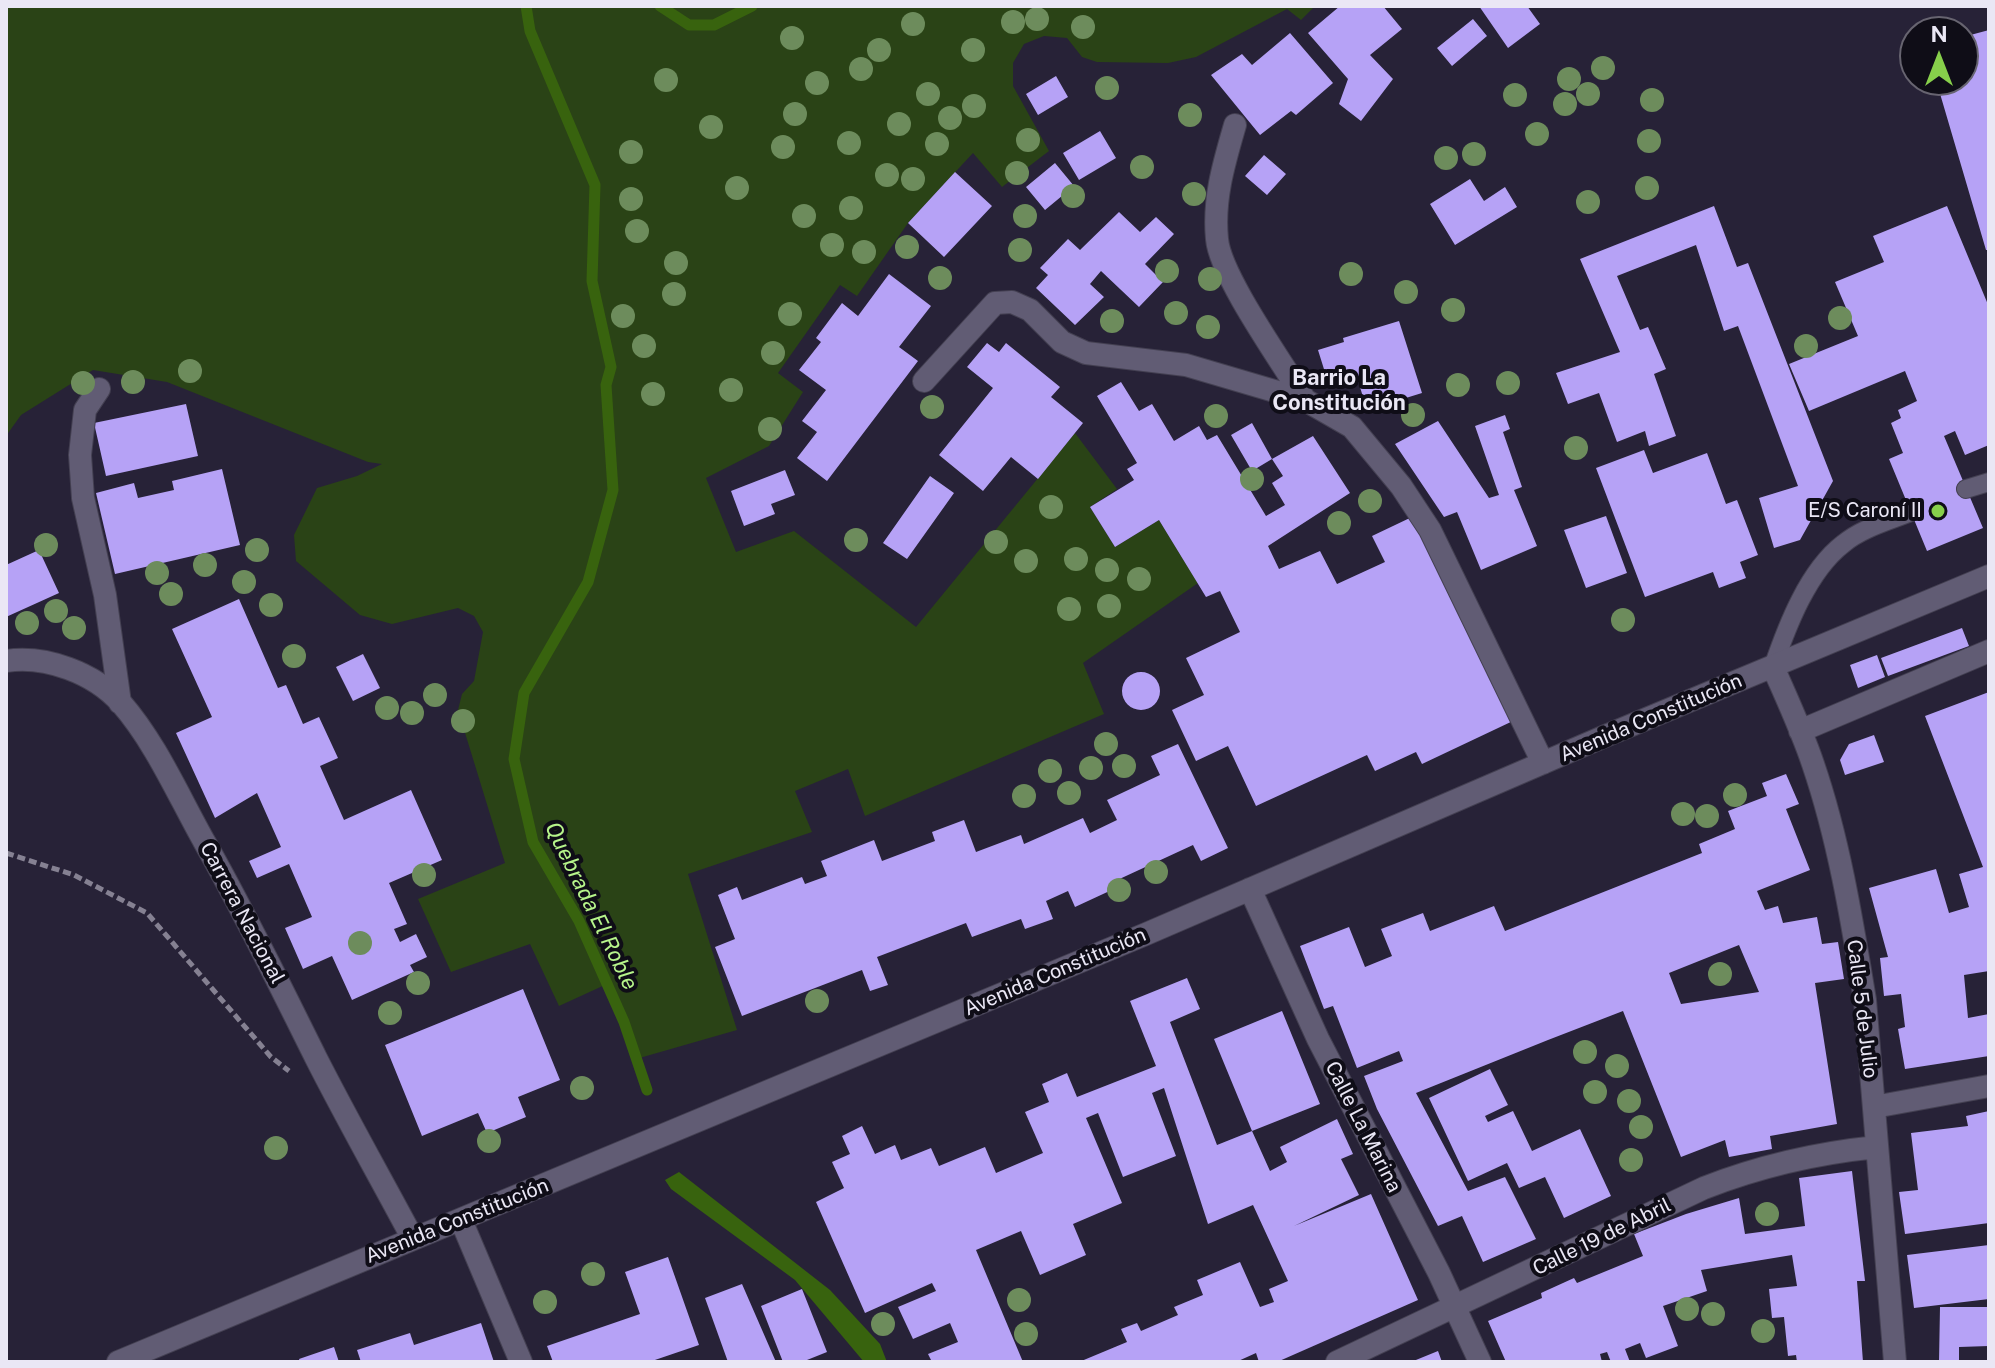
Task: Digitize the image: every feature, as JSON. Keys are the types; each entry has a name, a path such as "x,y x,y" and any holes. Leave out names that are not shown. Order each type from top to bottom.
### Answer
{"street":[{"path":"1235,125 1221,172 1216,207 1217,242 1226,268 1305,400"},
{"path":"924,381 995,303 1012,302 1030,310 1062,342 1086,353 1186,365 1305,400 1331,413 1352,427 1401,486 1430,530 1543,763"},
{"path":"99,389 85,410 80,455 83,498 105,595 120,703"},
{"name":"Avenida Constitución","path":"118,1362 1989,576"},
{"path":"1800,731 1989,651"},
{"name":"Carrera Nacional","path":"6,661 50,662 98,683 120,703 146,738 232,890 413,1239"},
{"name":"Calle 5 de Julio","path":"1773,667 1813,764 1847,899 1865,1000 1895,1362"},
{"name":"Calle La Marina","path":"1250,889 1318,1039 1480,1362"},
{"path":"1874,1107 1989,1086"},
{"name":"Calle 19 de Abril","path":"1337,1362 1738,1174 1788,1160 1877,1147"},
{"path":"461,1220 521,1362"}],"lane":[{"path":"1966,489 1989,482"},
{"path":"1773,667 1802,598 1842,544 1911,512"}],"path":[{"path":"6,853 74,875 147,913 271,1057 299,1080"}],"shaded area":[{"path":"6,6 1315,6 1301,20 1287,9 1196,57 1168,63 1097,62 1082,57 1067,38 1044,36 1024,44 1013,63 1013,86 1049,151 1002,187 973,153 908,223 857,296 840,285 778,373 803,392 769,446 706,478 736,552 794,531 916,627 1075,433 1117,489 1090,507 1115,547 1159,520 1198,583 1083,663 1104,714 865,816 848,769 795,791 812,832 688,874 737,1030 636,1059 607,984 559,1006 530,944 451,972 418,899 505,863 458,710 462,694 474,681 483,632 474,616 458,608 392,624 360,615 296,561 294,535 317,488 357,476 382,464 368,462 167,382 93,370 21,415 6,436"},
{"path":"679,1172 830,1290 880,1344 887,1362 864,1362 795,1280 671,1189 665,1180"}],"building":[{"path":"1340,6 1383,6 1402,29 1370,55 1393,79 1361,121 1339,104 1348,79 1308,33"},
{"path":"1479,6 1527,6 1540,24 1508,48"},
{"path":"1473,19 1487,36 1452,66 1437,48"},
{"path":"1989,30 1989,250 1986,250 1941,96 1979,96 1979,33"},
{"path":"1290,33 1333,83 1296,115 1291,111 1260,135 1211,75 1242,54 1252,65"},
{"path":"1056,76 1068,97 1038,115 1026,94"},
{"path":"1100,131 1116,158 1079,180 1063,153"},
{"path":"1264,155 1286,174 1267,195 1245,176"},
{"path":"1055,163 1074,186 1045,210 1026,187"},
{"path":"955,172 992,206 944,257 908,223"},
{"path":"1470,179 1484,201 1505,187 1517,207 1455,245 1430,204"},
{"path":"1714,206 1737,267 1748,263 1833,481 1800,540 1774,548 1759,498 1798,486 1738,326 1724,331 1696,245 1617,276 1640,330 1648,327 1666,369 1654,374 1676,436 1649,446 1645,431 1617,442 1599,393 1568,404 1556,373 1620,352 1580,259"},
{"path":"1947,206 1989,307 1989,445 1965,455 1955,431 1944,436 1983,528 1927,551 1889,459 1903,453 1891,423 1901,418 1898,410 1917,401 1905,371 1809,411 1789,364 1858,336 1835,282 1884,262 1873,236"},
{"path":"1119,212 1140,232 1156,217 1174,234 1145,264 1163,282 1139,307 1101,271 1090,284 1104,297 1075,325 1036,288 1048,275 1040,268 1068,239 1080,250"},
{"path":"889,274 931,306 899,347 918,361 827,481 797,458 817,432 802,421 826,390 799,370 821,342 816,338 842,303 858,316"},
{"path":"1399,321 1422,393 1367,410 1356,374 1328,382 1318,350 1344,342 1343,338"},
{"path":"987,343 999,352 1006,343 1060,387 1051,397 1083,423 1038,479 1011,457 983,491 939,455 993,388 967,367"},
{"path":"1121,382 1139,411 1152,404 1174,441 1199,426 1207,440 1217,435 1266,516 1285,505 1272,483 1283,476 1272,459 1313,436 1350,493 1268,546 1279,569 1320,551 1337,584 1385,562 1372,536 1414,516 1515,720 1422,764 1416,752 1375,771 1367,755 1256,806 1228,746 1196,761 1172,710 1204,695 1186,658 1240,632 1220,591 1206,597 1159,520 1115,547 1090,507 1134,480 1127,469 1137,463 1097,396"},
{"path":"186,404 198,456 106,476 94,423"},
{"path":"1505,415 1510,429 1503,432 1522,487 1514,490 1537,546 1481,570 1457,512 1444,517 1395,444 1438,421 1489,498 1499,495 1475,426"},
{"path":"1252,423 1272,459 1252,471 1231,435"},
{"path":"1644,450 1653,473 1707,453 1726,504 1737,500 1758,555 1740,562 1746,578 1719,588 1713,572 1645,597 1596,468"},
{"path":"222,469 240,545 115,574 96,493 134,483 138,498 174,490 172,481"},
{"path":"785,470 795,495 771,504 775,514 744,526 731,491"},
{"path":"930,476 954,493 907,559 883,543"},
{"path":"1606,516 1627,573 1586,588 1564,530"},
{"path":"39,550 59,593 6,617 6,565"},
{"path":"239,599 278,688 286,685 303,724 319,717 338,758 320,766 344,820 411,790 442,860 389,883 407,924 394,929 400,942 416,934 427,957 410,965 414,972 352,1000 332,956 303,969 285,928 312,917 289,864 257,878 249,861 281,847 257,793 215,818 176,733 212,717 172,629"},
{"path":"1962,628 1969,646 1888,676 1881,658"},
{"path":"363,654 380,688 353,701 336,667"},
{"path":"1877,655 1885,677 1858,688 1850,665"},
{"path":"1141,672 1154,678 1160,691 1154,704 1141,710 1128,704 1122,691 1128,678"},
{"path":"1989,692 1989,971 1964,975 1968,1018 1989,1014 1989,1056 1905,1069 1898,1029 1905,1027 1901,994 1884,996 1880,958 1888,957 1869,888 1936,869 1949,913 1969,907 1959,874 1983,867 1925,716"},
{"path":"1874,735 1884,762 1845,775 1840,760 1849,744"},
{"path":"1178,744 1228,848 1201,861 1193,845 1113,882 1116,888 1075,907 1068,891 1046,901 1053,919 1025,929 1021,919 972,937 966,923 877,957 888,985 870,991 862,970 742,1016 715,947 735,939 718,895 737,887 742,900 802,877 805,884 827,876 821,861 874,840 882,861 935,841 932,832 964,820 976,852 1021,835 1024,844 1083,818 1090,833 1117,820 1107,800 1160,775 1151,756"},
{"path":"1786,774 1799,804 1786,809 1810,870 1757,891 1765,910 1778,906 1783,923 1817,917 1822,944 1838,942 1844,979 1815,983 1837,1124 1770,1136 1772,1149 1729,1157 1725,1140 1681,1157 1623,1011 1548,1040 1416,1093 1468,1191 1505,1177 1536,1239 1483,1262 1462,1216 1438,1226 1377,1109 1364,1076 1403,1061 1399,1051 1357,1068 1333,1006 1324,1009 1300,946 1349,927 1365,967 1392,956 1381,929 1423,913 1430,931 1494,906 1505,931 1702,853 1699,844 1735,829 1728,811 1767,796 1762,783","holes":["1739,945 1759,992 1681,1004 1669,973"]},
{"path":"1187,978 1200,1009 1170,1022 1217,1145 1252,1131 1270,1171 1287,1162 1280,1147 1337,1119 1353,1154 1341,1159 1359,1195 1294,1226 1371,1194 1418,1300 1277,1362 1259,1362 1256,1353 1236,1362 1079,1362 1127,1342 1121,1329 1137,1323 1141,1331 1178,1315 1174,1307 1203,1295 1197,1280 1240,1262 1260,1307 1274,1302 1269,1289 1288,1281 1253,1205 1208,1224 1164,1088 1152,1093 1176,1156 1123,1177 1098,1113 1086,1118 1122,1203 1073,1224 1086,1255 1040,1275 1021,1231 976,1250 1023,1362 932,1362 928,1354 958,1342 950,1323 913,1339 898,1307 936,1291 932,1283 865,1313 816,1202 844,1188 832,1162 850,1154 842,1136 862,1126 875,1154 895,1145 901,1160 931,1148 939,1166 985,1147 996,1173 1043,1153 1025,1112 1049,1102 1042,1084 1067,1073 1077,1097 1156,1066 1130,1001"},
{"path":"523,989 560,1080 518,1097 526,1117 487,1133 478,1113 422,1136 385,1045"},
{"path":"1282,1011 1320,1104 1252,1131 1214,1039"},
{"path":"1490,1069 1508,1105 1485,1116 1488,1122 1513,1111 1532,1151 1580,1129 1611,1196 1564,1218 1545,1177 1519,1188 1507,1163 1468,1181 1429,1098"},
{"path":"1989,1111 1989,1223 1905,1234 1899,1192 1918,1190 1911,1133 1968,1126 1966,1116"},
{"path":"1852,1171 1865,1281 1857,1281 1863,1362 1797,1362 1796,1355 1788,1356 1784,1317 1772,1318 1769,1289 1797,1286 1792,1255 1701,1270 1707,1291 1663,1306 1678,1346 1646,1358 1640,1343 1625,1349 1630,1362 1611,1362 1607,1352 1600,1354 1602,1362 1506,1362 1488,1321 1542,1298 1541,1293 1574,1278 1577,1283 1643,1256 1634,1234 1739,1198 1745,1234 1805,1226 1799,1178"},
{"path":"1989,1245 1989,1299 1914,1308 1907,1255"},
{"path":"668,1257 699,1345 649,1362 553,1362 547,1346 640,1314 625,1272"},
{"path":"742,1284 776,1362 728,1362 705,1298"},
{"path":"802,1289 827,1352 802,1362 783,1362 761,1306"},
{"path":"1940,1307 1989,1307 1989,1346 1959,1347 1959,1362 1939,1362"},
{"path":"481,1323 494,1362 361,1362 357,1350 410,1333 414,1345"},
{"path":"334,1347 339,1362 300,1362 299,1359"},
{"path":"1438,1351 1442,1362 1411,1362"}],"waterway":[{"name":"Quebrada El Roble","path":"526,6 530,31 595,185 592,281 611,367 606,385 613,490 588,582 524,693 514,759 533,842 579,921 624,1022 647,1090"},
{"name":"Quebrada El Roble","path":"660,6 689,25 714,25 752,6"}],"place":[{"name":"E/S Caroní II","path":"1938,511"}],"district":[{"name":"Barrio La Constitución","path":"1339,390"}]}
